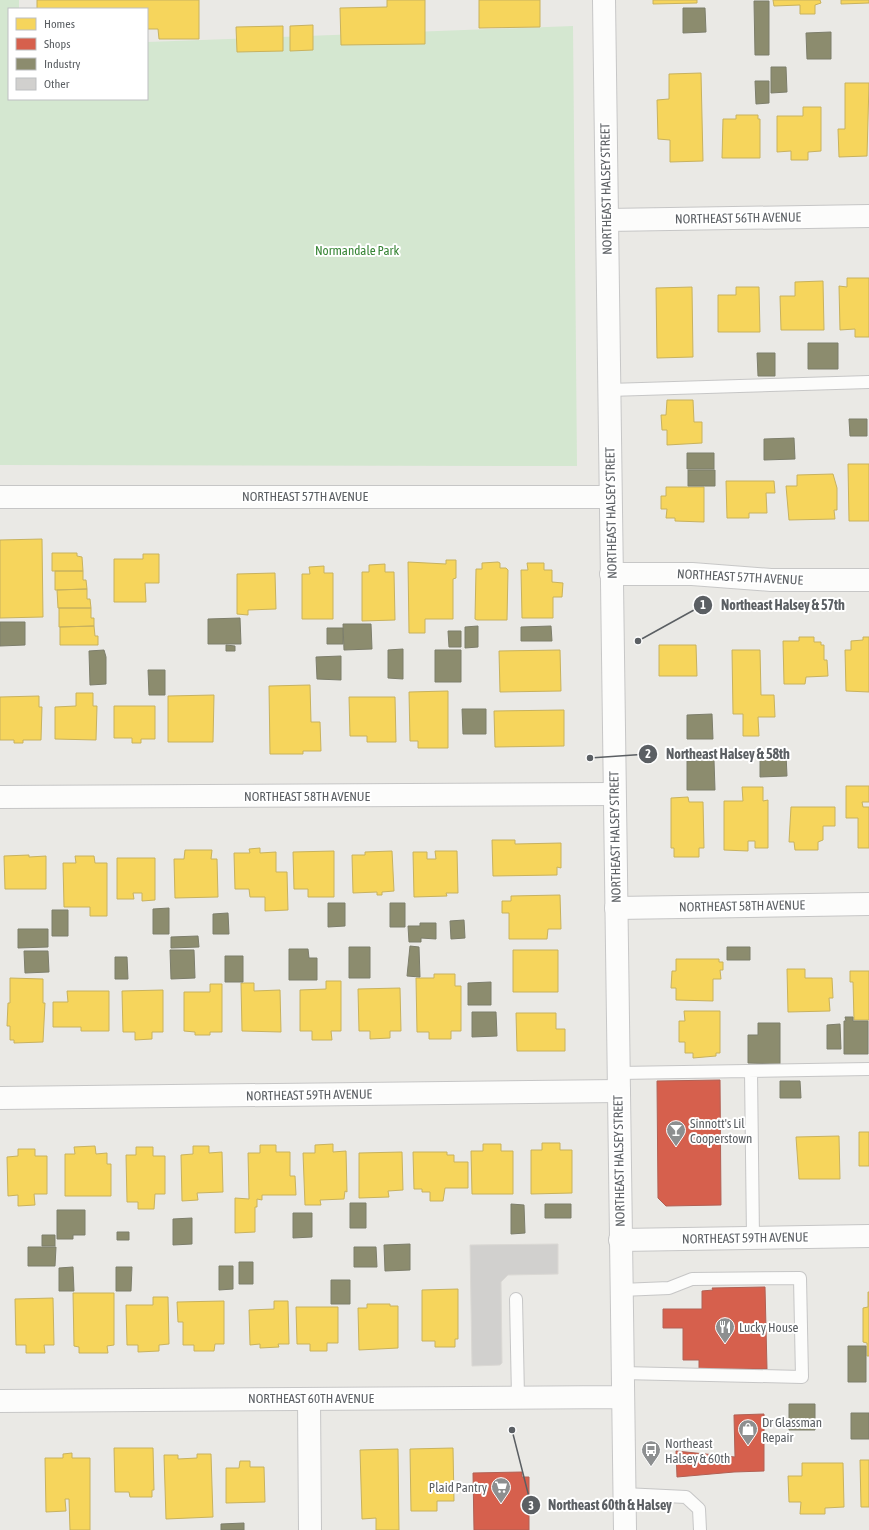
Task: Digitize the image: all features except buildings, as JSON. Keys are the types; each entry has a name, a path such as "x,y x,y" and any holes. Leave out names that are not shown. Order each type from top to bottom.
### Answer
{"street":[{"name":"NORTHEAST HALSEY STREET","path":"604,0 625,1530"},
{"name":"NORTHEAST 56TH AVENUE","path":"606,220 869,216"},
{"name":"NORTHEAST 57TH AVENUE","path":"0,496 610,497"},
{"name":"NORTHEAST 57TH AVENUE","path":"611,574 692,574 771,580 869,580"},
{"name":"NORTHEAST 58TH AVENUE","path":"0,797 614,794"},
{"name":"NORTHEAST 58TH AVENUE","path":"616,908 869,904"},
{"name":"NORTHEAST 59TH AVENUE","path":"0,1098 618,1082"},
{"name":"NORTHEAST 59TH AVENUE","path":"620,1240 869,1236"},
{"name":"NORTHEAST 60TH AVENUE","path":"0,1401 622,1396"},
{"path":"308,1398 310,1530"}],"lane":[{"path":"609,390 869,382"},
{"path":"618,1082 751,1071 869,1069"},
{"path":"751,1071 753,1238"},
{"path":"621,1290 669,1288 692,1279 800,1278 802,1377 622,1373"},
{"path":"516,1299 518,1397"},
{"path":"624,1494 686,1497 700,1509 700,1530"}],"green space":[{"name":"Normandale Park","path":"0,0 19,0 19,8 8,8 8,100 148,100 148,42 573,26 577,466 0,465"}],"place":[{"name":"Northeast Halsey & 57th","path":"638,641"},
{"name":"Northeast Halsey & 58th","path":"590,758"},
{"name":"Sinnott's Lil Cooperstown","path":"676,1147"},
{"name":"Lucky House","path":"725,1344"},
{"name":"Northeast 60th & Halsey","path":"512,1430"},
{"name":"Dr Glassman Repair","path":"748,1446"},
{"name":"Northeast Halsey & 60th","path":"651,1467"},
{"name":"Plaid Pantry","path":"501,1504"}]}
